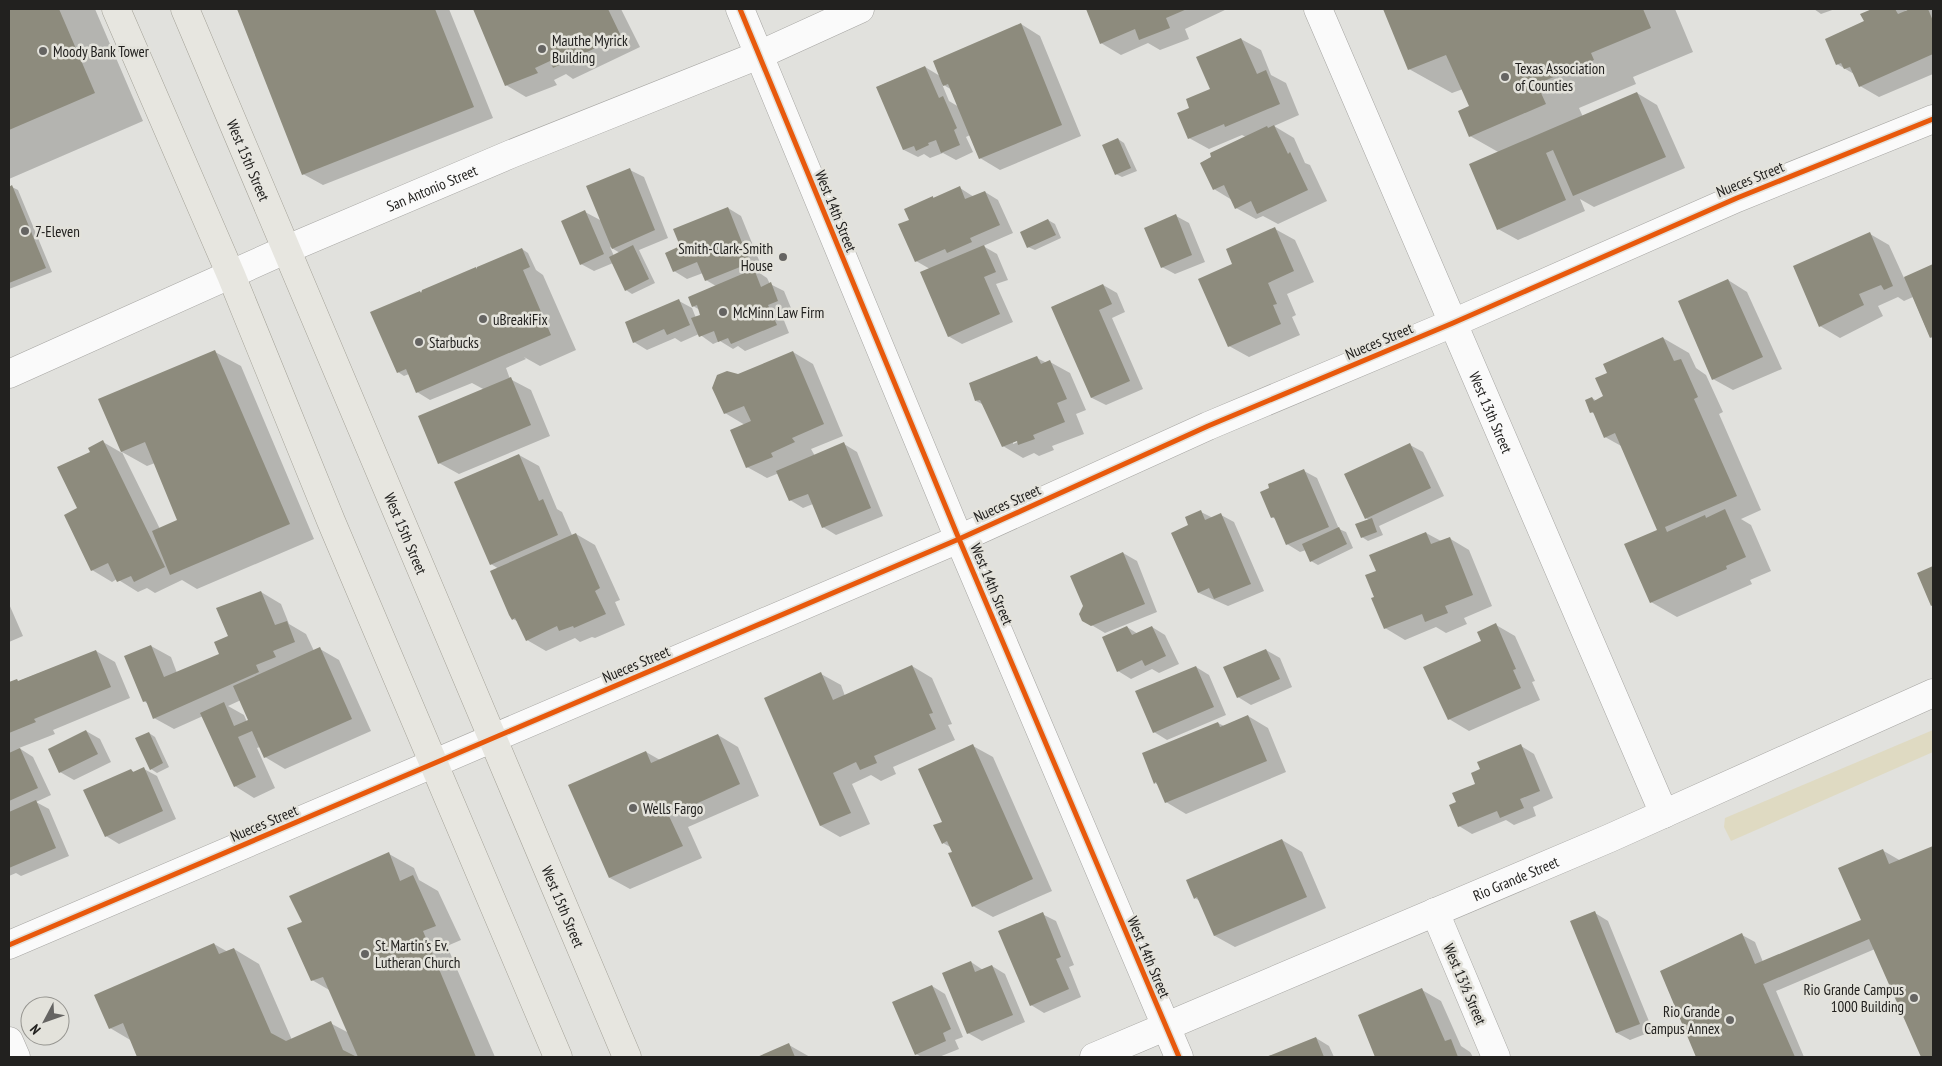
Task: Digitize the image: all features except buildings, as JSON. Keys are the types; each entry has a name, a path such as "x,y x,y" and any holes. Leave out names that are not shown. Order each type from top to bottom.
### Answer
{"main road":[{"path":"116,9 231,275 332,521 558,1057"},
{"name":"West 15th Street","path":"185,9 285,250 627,1057"}],"street":[{"name":"West 14th Street","path":"740,9 959,539 1179,1057"},
{"name":"San Antonio Street","path":"9,374 285,250 511,154 759,55 860,9"},
{"name":"West 13th Street","path":"1318,9 1664,814"},
{"name":"Nueces Street","path":"9,945 959,539 1208,426 1453,323 1737,198 1933,119"},
{"name":"Rio Grande Street","path":"1094,1057 1664,814 1933,694"},
{"name":"West 13½ Street","path":"1435,912 1496,1057"},
{"path":"9,1041 16,1057"}],"shaded area":[{"path":"1933,730 1933,752 1731,841 1724,827 1725,818"}],"cycle path":[{"path":"740,9 959,539 1179,1057"},
{"path":"9,945 959,539 1208,426 1453,323 1737,198 1933,119"}],"place":[{"name":"Mauthe Myrick Building","path":"542,49"},
{"name":"Moody Bank Tower","path":"43,51"},
{"name":"Texas Association of Counties","path":"1505,77"},
{"name":"7-Eleven","path":"25,231"},
{"name":"Smith-Clark-Smith House","path":"783,257"},
{"name":"McMinn Law Firm","path":"723,312"},
{"name":"uBreakiFix","path":"483,319"},
{"name":"Starbucks","path":"419,342"},
{"name":"Wells Fargo","path":"633,808"},
{"name":"St. Martin's Ev. Lutheran Church","path":"365,954"},
{"name":"Rio Grande Campus 1000 Building","path":"1914,998"},
{"name":"Rio Grande Campus Annex","path":"1730,1020"}]}
